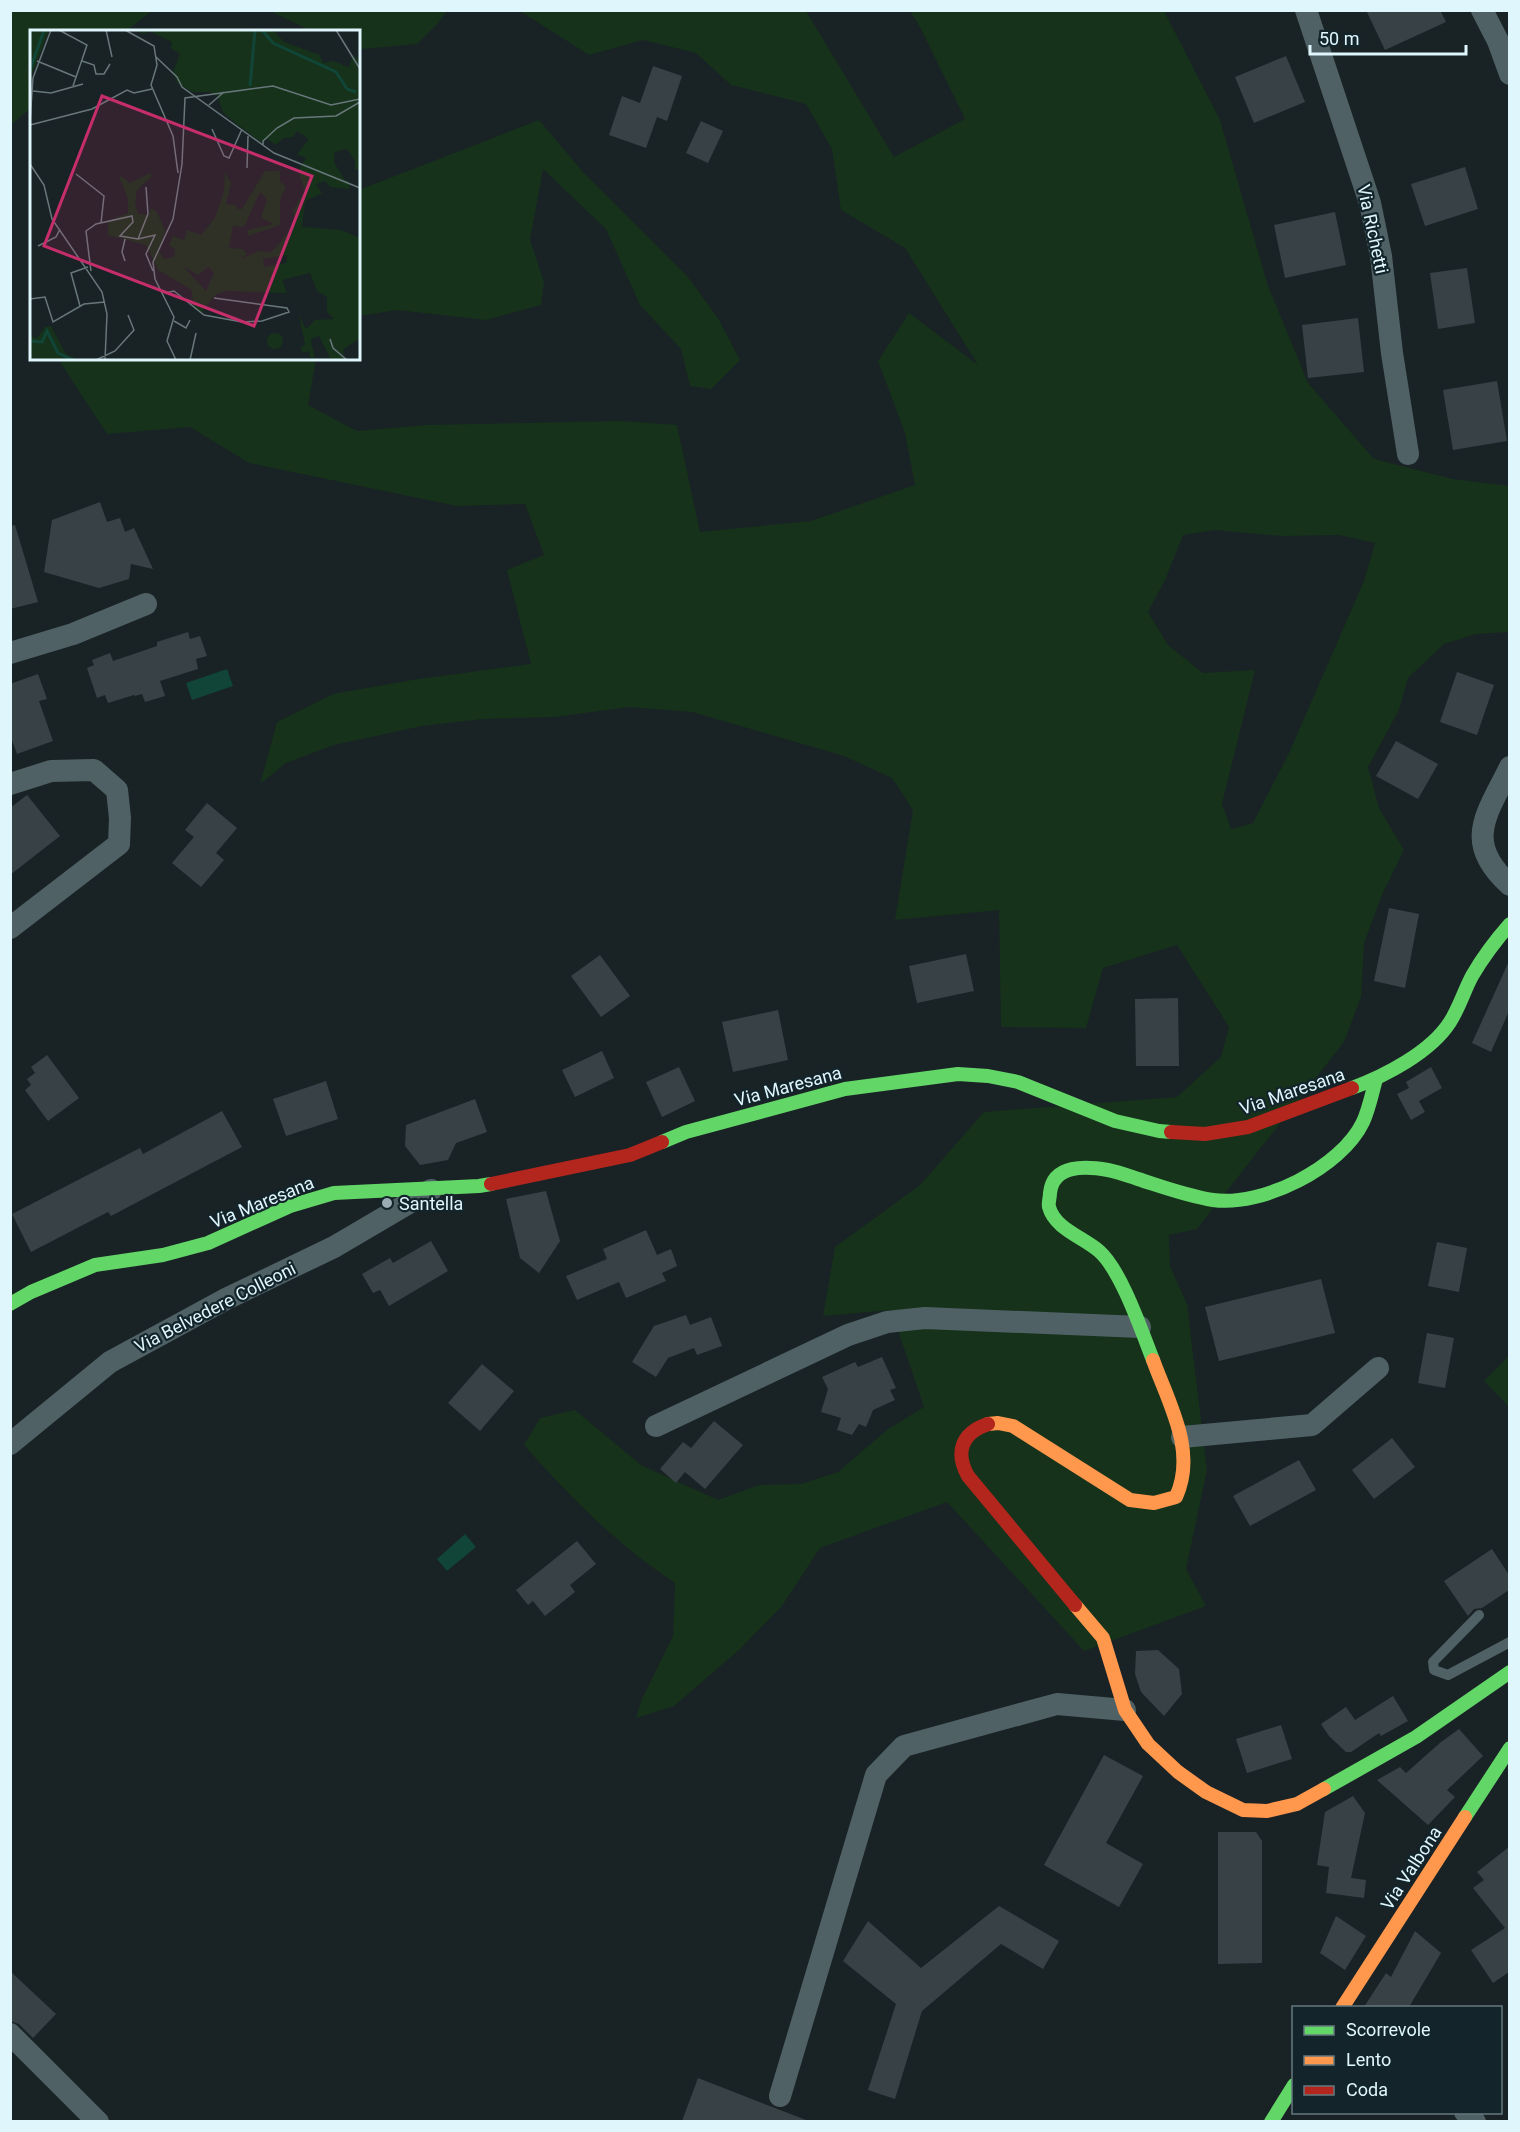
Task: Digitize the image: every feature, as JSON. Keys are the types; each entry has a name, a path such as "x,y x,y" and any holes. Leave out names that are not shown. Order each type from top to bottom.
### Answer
{"street":[{"name":"Via Richetti","path":"1306,10 1370,203 1381,256 1392,353 1408,454"},
{"path":"1482,10 1498,41 1509,74"},
{"path":"10,653 73,634 146,604"},
{"path":"1509,767 1482,828 1481,843 1485,855 1509,885"},
{"path":"10,784 51,771 94,770 117,790 120,818 119,844 10,928"},
{"name":"Via Maresana","path":"10,1304 31,1292 95,1265 163,1255 208,1243 290,1206 334,1193 480,1186 630,1155 686,1132 845,1089 958,1074 1018,1082 1126,1123 1159,1131 1206,1134 1248,1127 1376,1079 1412,1057 1450,1022 1489,948 1509,924"},
{"path":"1376,1079 1363,1122 1350,1142 1329,1162 1303,1179 1248,1198 1215,1200 1174,1191 1108,1170 1075,1167 1061,1173 1051,1185 1049,1206 1057,1222 1101,1252 1121,1282 1140,1327 1182,1437 1185,1463 1182,1485 1176,1497 1160,1504 1148,1505 1130,1500 1023,1432 1005,1424 986,1424 974,1430 963,1442 960,1460 968,1476 1103,1638 1125,1710 1148,1744 1178,1772 1206,1792 1243,1810 1267,1811 1297,1804 1416,1737 1509,1672"},
{"name":"Via Belvedere Colleoni","path":"10,1444 110,1362 226,1299 334,1247 432,1190"},
{"path":"656,1426 848,1335 886,1322 925,1318 1140,1327"},
{"path":"1182,1437 1312,1425 1378,1368"},
{"path":"1483,1692 1509,1684"},
{"path":"780,2096 876,1775 904,1746 1057,1704 1125,1710"},
{"name":"Via Valbona","path":"1343,2006 1509,1748"},
{"path":"10,2034 98,2121"},
{"path":"1271,2121 1292,2087"}],"lane":[{"path":"1479,1615 1432,1662 1434,1670 1448,1675 1509,1642"}],"shaded area":[{"path":"11,10 155,10 127,30 30,30 30,109 11,125"},
{"path":"270,11 447,11 417,44 364,49 360,47 360,30 309,30"},
{"path":"520,11 806,11 894,157 965,119 910,11 1164,11 1220,120 1268,286 1308,383 1374,459 1453,479 1510,486 1509,632 1476,634 1444,644 1408,678 1399,710 1368,767 1379,808 1404,850 1382,895 1364,943 1361,997 1344,1042 1197,1229 1169,1235 1170,1266 1187,1304 1207,1470 1186,1569 1206,1606 1084,1651 947,1502 820,1548 782,1606 739,1650 674,1706 636,1718 641,1701 673,1636 675,1583 633,1553 595,1519 524,1445 540,1418 575,1410 641,1465 718,1500 759,1485 801,1484 838,1472 888,1429 924,1407 891,1310 823,1316 835,1247 920,1185 984,1112 1177,1097 1221,1057 1229,1027 1177,945 1103,968 1086,1028 1001,1027 999,910 895,920 913,810 892,778 844,756 692,712 629,707 555,717 483,719 422,726 334,745 286,763 260,784 277,722 333,694 418,679 531,664 507,570 544,555 525,504 457,506 249,463 190,427 107,434 59,360 316,360 308,405 357,431 427,425 623,421 677,425 700,532 811,521 915,485 905,433 878,361 909,313 978,365 905,248 841,210 832,149 806,104 731,85 696,53 643,40 589,55","holes":["1215,530 1281,536 1339,535 1375,543 1364,581 1289,753 1253,823 1231,829 1222,804 1255,670 1203,673 1168,645 1148,612 1165,580 1183,535"]},
{"path":"539,120 583,172 687,276 718,318 740,360 711,389 690,386 681,349 640,305 606,229 543,169 530,240 544,282 541,305 486,320 397,310 360,316 360,190"},
{"path":"227,669 233,686 192,700 186,683"},
{"path":"1509,1356 1509,1407 1484,1381"},
{"path":"465,1534 476,1547 447,1571 437,1559"}],"building":[{"path":"1366,10 1440,10 1446,22 1385,50"},
{"path":"1286,56 1305,102 1254,123 1235,77"},
{"path":"653,66 682,76 667,121 657,117 646,148 609,135 622,96 640,103"},
{"path":"701,121 723,131 708,163 686,153"},
{"path":"1465,167 1478,209 1425,226 1411,184"},
{"path":"1335,212 1346,265 1285,278 1274,225"},
{"path":"1467,268 1475,323 1438,329 1430,273"},
{"path":"1358,318 1364,372 1308,378 1302,325"},
{"path":"1497,381 1507,441 1453,450 1443,390"},
{"path":"100,502 107,522 120,518 125,532 134,528 153,569 131,564 129,579 99,588 44,572 52,520"},
{"path":"15,525 38,602 10,609 10,526"},
{"path":"188,632 190,639 200,636 207,656 196,659 198,669 160,681 165,696 145,702 142,694 108,703 105,695 97,698 87,668 94,665 92,660 110,653 113,661 157,646 157,642"},
{"path":"1457,672 1494,685 1477,735 1440,722"},
{"path":"38,674 47,699 39,701 53,741 17,754 10,735 10,684"},
{"path":"1396,741 1438,764 1418,799 1376,776"},
{"path":"27,795 60,836 10,875 10,808"},
{"path":"207,803 237,828 216,853 224,860 201,887 172,863 194,837 185,830"},
{"path":"1389,908 1419,914 1405,988 1374,981"},
{"path":"966,954 974,991 917,1003 909,966"},
{"path":"600,955 630,996 601,1017 571,976"},
{"path":"1509,961 1509,1011 1491,1052 1472,1043"},
{"path":"1178,998 1179,1066 1136,1066 1135,999"},
{"path":"778,1010 788,1060 733,1072 722,1022"},
{"path":"602,1051 614,1078 575,1097 562,1070"},
{"path":"47,1055 79,1098 48,1121 25,1090 31,1085 27,1079 35,1073 31,1067"},
{"path":"679,1067 695,1101 662,1117 646,1082"},
{"path":"1431,1067 1442,1088 1419,1101 1425,1112 1411,1120 1397,1094 1409,1088 1406,1082"},
{"path":"326,1081 338,1119 286,1136 273,1099"},
{"path":"475,1099 487,1132 456,1143 448,1160 420,1165 405,1146 406,1125"},
{"path":"222,1111 242,1147 111,1216 108,1212 31,1252 12,1214 140,1148 143,1154"},
{"path":"546,1191 560,1241 539,1273 520,1258 506,1199"},
{"path":"646,1230 657,1255 671,1249 677,1266 662,1273 666,1281 626,1298 619,1282 577,1300 566,1276 607,1259 603,1249"},
{"path":"431,1241 448,1271 389,1306 380,1290 373,1293 362,1274 390,1258 393,1263"},
{"path":"1437,1242 1467,1248 1459,1292 1428,1286"},
{"path":"1321,1279 1335,1333 1219,1361 1205,1307"},
{"path":"686,1315 690,1325 711,1317 722,1346 697,1355 694,1348 668,1358 656,1377 632,1362 654,1326"},
{"path":"1427,1333 1454,1338 1445,1388 1418,1383"},
{"path":"882,1357 896,1388 890,1390 895,1400 873,1410 866,1427 859,1424 852,1435 837,1430 841,1418 821,1412 828,1389 822,1377 855,1362 858,1367"},
{"path":"482,1364 514,1391 480,1431 448,1403"},
{"path":"714,1421 743,1445 705,1489 685,1472 676,1483 660,1469 683,1442 691,1448"},
{"path":"1392,1438 1415,1467 1374,1499 1352,1470"},
{"path":"1299,1460 1316,1490 1250,1526 1233,1496"},
{"path":"577,1541 596,1564 570,1585 575,1592 545,1616 533,1601 528,1605 516,1590"},
{"path":"1492,1549 1509,1575 1509,1590 1482,1608 1474,1609 1468,1616 1444,1581"},
{"path":"1158,1650 1179,1669 1182,1694 1164,1716 1141,1692 1135,1674 1136,1651"},
{"path":"1393,1696 1408,1721 1381,1736 1379,1733 1351,1752 1346,1752 1329,1736 1321,1724 1346,1707 1355,1720"},
{"path":"1281,1725 1292,1759 1247,1773 1236,1739"},
{"path":"1459,1729 1483,1756 1447,1790 1455,1797 1428,1825 1377,1780 1400,1767 1406,1773"},
{"path":"1104,1755 1143,1776 1106,1843 1143,1864 1119,1907 1044,1865"},
{"path":"1353,1796 1365,1813 1351,1878 1366,1880 1364,1898 1326,1893 1329,1867 1317,1865 1325,1812"},
{"path":"1218,1832 1256,1832 1262,1841 1262,1963 1218,1964"},
{"path":"1509,1847 1509,1972 1493,1983 1471,1950 1505,1928 1473,1888 1484,1880 1477,1872"},
{"path":"999,1906 1059,1941 1043,1969 1001,1944 922,2011 895,2099 868,2090 896,2004 843,1961 868,1921 921,1968"},
{"path":"1336,1916 1366,1936 1345,1970 1320,1953"},
{"path":"1415,1931 1441,1953 1410,2006 1365,2006 1386,1973 1391,1977"},
{"path":"10,1971 56,2014 33,2038 19,2024 10,2021"},
{"path":"698,2078 806,2120 806,2121 682,2121"}],"traffic: fast":[{"path":"1352,1088 1379,1077 1406,1062 1442,1033 1453,1017 1476,969 1510,924"},
{"path":"662,1142 686,1132 845,1089 958,1074 988,1076 1018,1082 1115,1121 1171,1132"},
{"path":"1153,1360 1123,1286 1107,1260 1093,1246 1063,1227 1052,1215 1049,1205 1050,1193 1057,1177 1072,1169 1108,1170 1184,1194 1213,1200 1233,1201 1276,1191 1319,1169 1352,1139 1363,1122 1376,1079"},
{"path":"10,1304 31,1292 95,1265 163,1255 208,1243 290,1206 334,1193 491,1184"},
{"path":"1324,1789 1416,1737 1510,1672"},
{"path":"1465,1817 1510,1748"},
{"path":"1271,2122 1292,2088"}],"traffic: slow":[{"path":"988,1424 1013,1426 1130,1500 1154,1503 1176,1497 1182,1480 1184,1462 1182,1445 1173,1411 1153,1360"},
{"path":"1075,1605 1103,1638 1125,1710 1148,1744 1178,1772 1206,1792 1243,1810 1267,1811 1297,1804 1324,1789"},
{"path":"1343,2006 1465,1817"}],"traffic: jam":[{"path":"1171,1132 1205,1134 1248,1127 1352,1088"},
{"path":"491,1184 630,1155 662,1142"},
{"path":"988,1424 966,1438 961,1452 964,1468 968,1476 1075,1605"}],"place":[{"name":"Santella","path":"387,1203"}]}
